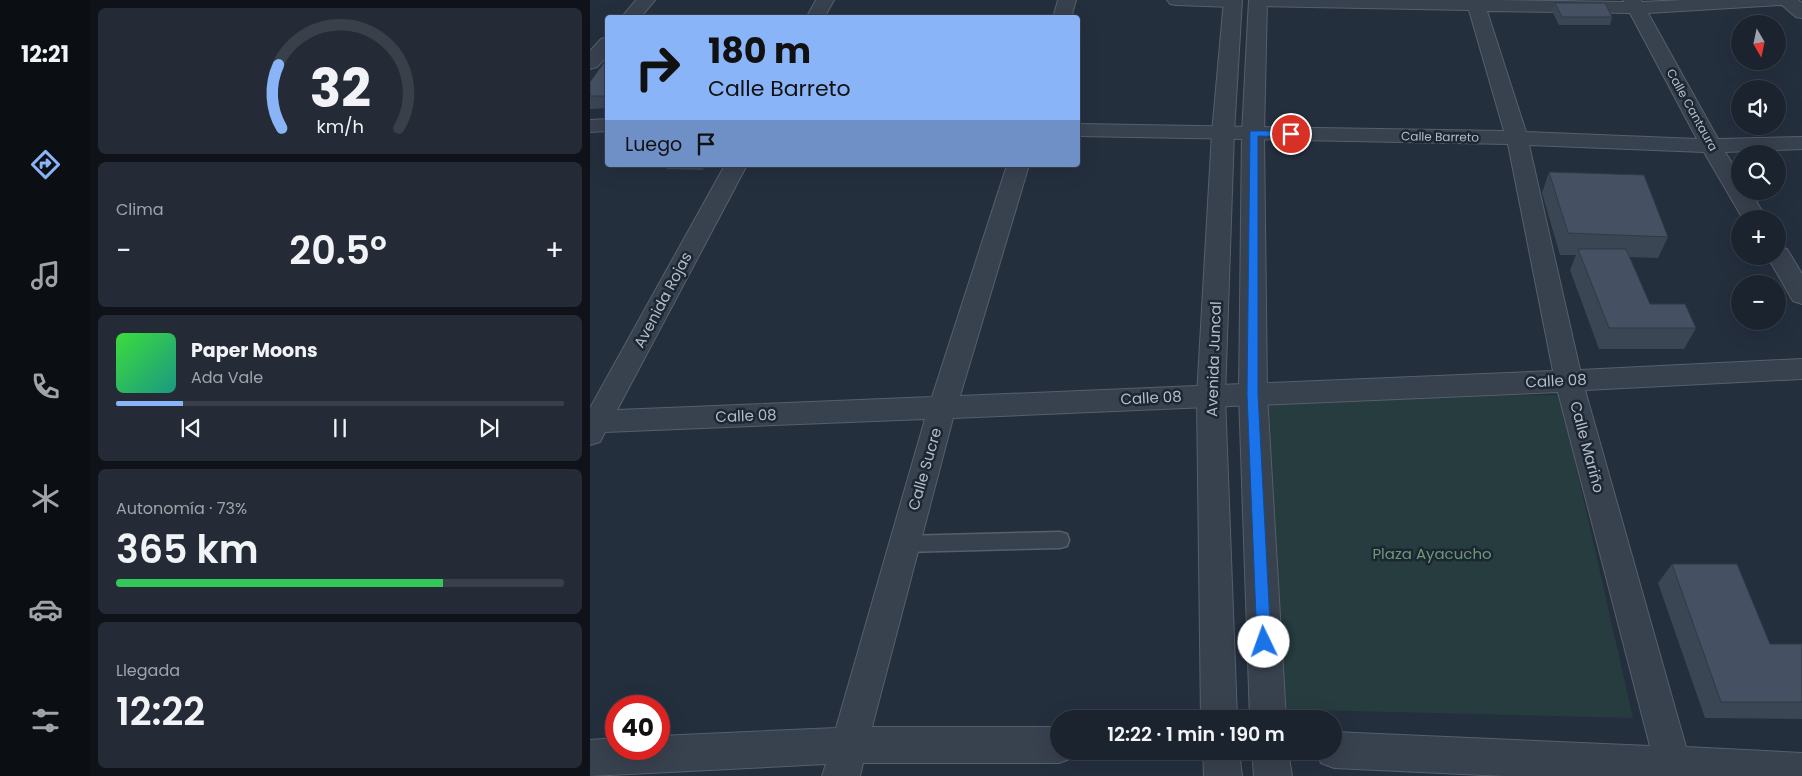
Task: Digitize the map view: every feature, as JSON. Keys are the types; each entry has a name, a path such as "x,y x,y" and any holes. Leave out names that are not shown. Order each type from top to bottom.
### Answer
{"street":[{"path":"633,15 646,0"},
{"path":"816,15 824,0"},
{"path":"1063,15 1067,0"},
{"path":"1176,0 1635,4 1779,0"},
{"path":"1788,0 1802,12"},
{"path":"1245,1 1253,133 1252,394 1268,710"},
{"name":"Avenida Juncal","path":"1220,710 1211,396 1223,133 1245,1"},
{"name":"Calle Mariño","path":"1476,3 1516,138 1570,381 1674,770"},
{"name":"Calle Cantaura","path":"1635,4 1711,146 1750,210"},
{"path":"590,63 605,47"},
{"path":"590,126 605,126"},
{"name":"Calle Barreto","path":"1080,130 1516,138 1711,146 1802,143"},
{"name":"Avenida Rojas","path":"592,426 735,167"},
{"name":"Calle Sucre","path":"846,760 903,544 942,408 1017,167"},
{"path":"1784,265 1802,295"},
{"name":"Calle 08","path":"592,426 942,408 1802,369"},
{"path":"590,758 846,760 1050,746"},
{"path":"1342,750 1674,770 1802,771"},
{"path":"1221,760 1223,776"},
{"path":"1271,760 1273,776"}],"lane":[{"path":"903,544 1060,540"}],"green space":[{"name":"Plaza Ayacucho","path":"1560,395 1633,718 1272,709 1257,397"}],"building":[{"path":"1555,3 1605,3 1612,17 1562,17"},
{"path":"605,61 605,96 590,96 590,82"},
{"path":"1549,172 1644,175 1668,237 1568,233"},
{"path":"1578,249 1626,249 1650,304 1685,304 1696,328 1609,328"},
{"path":"1672,564 1737,564 1770,644 1802,644 1802,702 1721,702"}],"route":[{"path":"1264,642 1252,394 1253,133 1291,134"}]}
